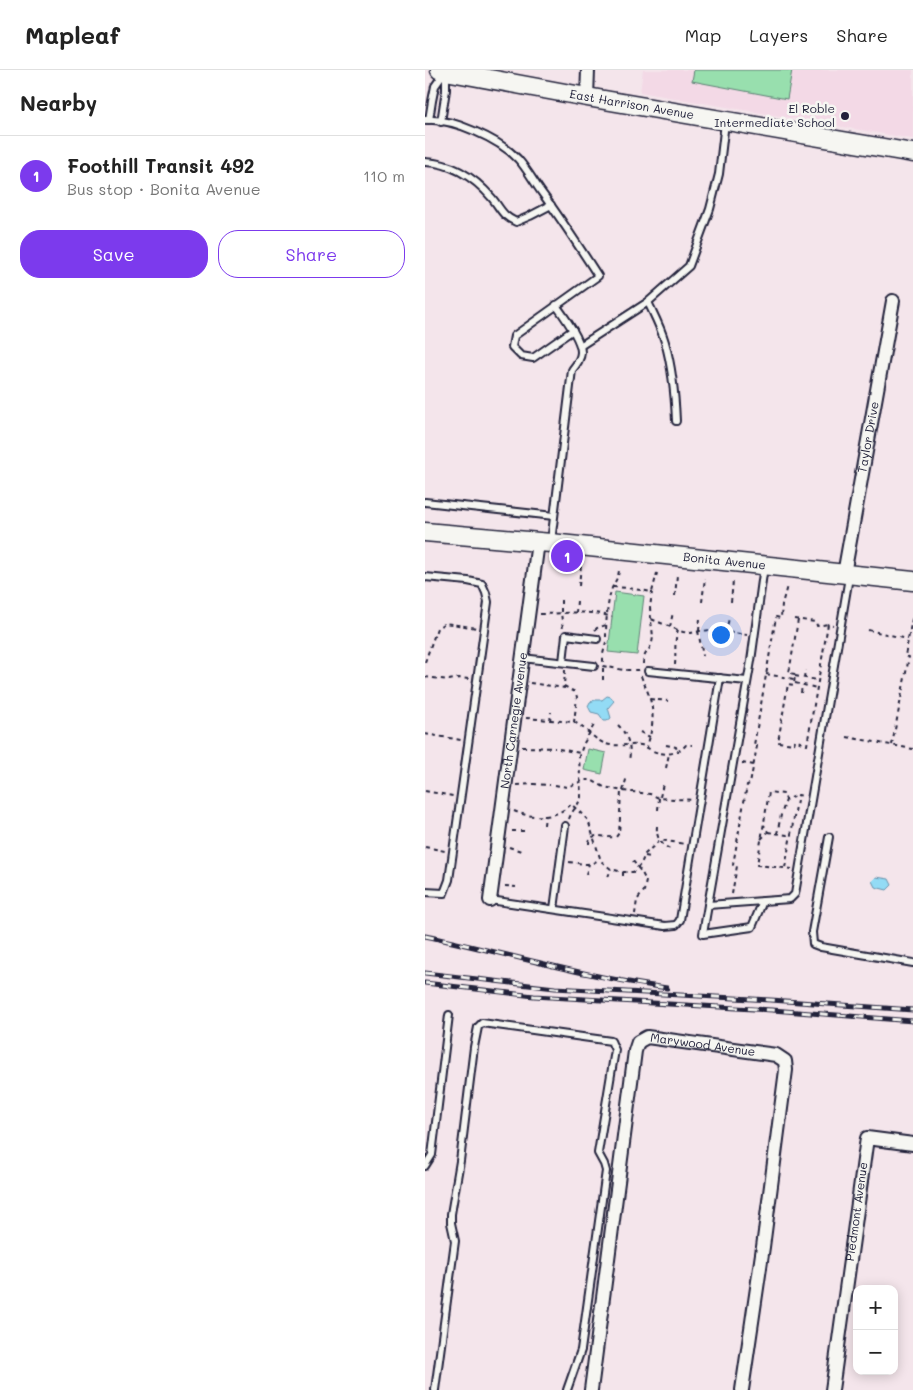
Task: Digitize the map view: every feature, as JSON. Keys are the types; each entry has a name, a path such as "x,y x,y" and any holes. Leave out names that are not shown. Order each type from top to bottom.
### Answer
{"street":[{"name":"East Harrison Avenue","path":"444,70 587,97 913,153"},
{"path":"587,97 589,70"},
{"name":"Taylor Drive","path":"847,574 893,301"},
{"name":"Bonita Avenue","path":"425,532 913,581"},
{"name":"North Carnegie Avenue","path":"490,900 522,658 544,543"},
{"name":"Marywood Avenue","path":"591,1390 635,1051 639,1042 647,1037 776,1055 785,1061 786,1070 765,1237 742,1390"},
{"name":"Piedmont Avenue","path":"832,1390 867,1138 913,1144"}],"lane":[{"path":"444,70 435,86 427,120 451,123 477,132 502,145 518,160 551,205 576,240 597,276 514,336 513,347 521,356 533,358 573,330"},
{"path":"441,122 446,90 444,70"},
{"path":"579,346 648,302 689,266 710,209 719,174 725,120"},
{"path":"425,162 435,162 455,168 468,176 491,197 506,218 516,222 551,205"},
{"path":"648,302 665,342 675,395 676,421"},
{"path":"544,543 554,516 572,370 580,359 581,350 573,330 556,305"},
{"path":"425,502 554,516"},
{"path":"763,900 752,928 703,934 747,681 764,565"},
{"path":"707,905 789,899 795,894 847,574"},
{"path":"425,577 482,584 488,602 449,880 444,892 425,892"},
{"path":"564,662 566,636 597,639"},
{"path":"522,658 594,666"},
{"path":"645,671 747,681"},
{"path":"490,900 665,926 676,925 680,920 720,678"},
{"path":"554,909 565,826"},
{"path":"829,837 811,932 813,944 913,963"},
{"path":"425,1166 432,1155 449,1015"},
{"path":"435,1390 455,1241 451,1214 460,1161 474,1047 478,1027 482,1023 611,1042 615,1050 598,1153 605,1164 606,1171 581,1350 567,1390"}],"path":[{"path":"579,586 581,565"},
{"path":"603,684 603,654 606,644 607,615 613,587 619,575 619,569"},
{"path":"647,747 653,726 653,712 650,698 641,677 645,671 643,656 653,642 650,608 657,573"},
{"path":"675,596 677,575"},
{"path":"702,602 705,578"},
{"path":"731,602 733,581"},
{"path":"731,903 737,866 733,865 747,785 750,784 754,765 757,746 754,745 776,617 781,618 782,604 787,586"},
{"path":"613,587 653,592"},
{"path":"561,600 563,629 566,636"},
{"path":"576,613 577,601"},
{"path":"670,626 673,612"},
{"path":"537,614 576,613 612,617"},
{"path":"892,745 909,657 905,656 913,614"},
{"path":"701,618 698,631 703,656"},
{"path":"726,632 729,618"},
{"path":"651,619 691,633 713,630 754,637"},
{"path":"794,620 816,622 817,626 833,625 836,621"},
{"path":"794,683 795,674 789,673 798,620"},
{"path":"425,662 437,628 445,623 484,629"},
{"path":"773,741 794,744 795,740 807,745 828,624"},
{"path":"675,674 675,642 678,630"},
{"path":"868,630 908,639"},
{"path":"564,662 563,682 567,688"},
{"path":"603,666 623,670 645,671"},
{"path":"803,678 805,670"},
{"path":"766,674 818,680"},
{"path":"425,677 449,680 459,678 477,680"},
{"path":"528,683 567,688 575,692 577,697 574,722"},
{"path":"778,742 787,684 794,685 794,683 817,688"},
{"path":"801,693 802,685"},
{"path":"650,698 668,701"},
{"path":"550,721 551,712"},
{"path":"523,718 574,722 605,744 641,745 660,754 669,754 681,750 686,745 692,745"},
{"path":"565,826 575,807 580,802 580,753 593,725"},
{"path":"618,725 623,730 629,745 631,754 629,760"},
{"path":"640,732 650,737"},
{"path":"425,734 468,741"},
{"path":"847,737 913,749"},
{"path":"604,749 605,744"},
{"path":"666,745 676,746 677,751"},
{"path":"520,746 555,748"},
{"path":"559,748 580,753"},
{"path":"666,768 669,754"},
{"path":"733,762 754,765"},
{"path":"620,813 622,791 627,776"},
{"path":"555,785 567,787 591,780 622,791 650,794 659,798 700,802"},
{"path":"658,810 663,784"},
{"path":"515,786 550,785"},
{"path":"425,791 461,797"},
{"path":"787,800 784,794 769,792 757,865 799,869"},
{"path":"785,868 798,795"},
{"path":"777,834 781,815 787,800 798,795 804,796"},
{"path":"512,810 522,815 534,817 564,811 571,804 587,820 599,859 611,868 623,872 633,872 660,840"},
{"path":"544,824 545,815"},
{"path":"589,844 593,837 617,837 620,818"},
{"path":"763,825 768,832 787,835 791,832"},
{"path":"657,826 658,838 663,846 670,849 671,852"},
{"path":"509,831 523,830"},
{"path":"761,839 768,832"},
{"path":"787,835 790,839"},
{"path":"660,840 693,845"},
{"path":"425,847 453,852"},
{"path":"507,847 521,851"},
{"path":"645,856 651,858"},
{"path":"561,861 589,864 595,863 599,859"},
{"path":"633,861 646,881 644,891 637,900 634,921"},
{"path":"586,874 589,864"},
{"path":"608,877 611,868"},
{"path":"623,872 623,879"},
{"path":"505,886 516,887"}],"shaded area":[{"name":"El Roble Intermediate School","path":"643,70 913,70 913,139 640,92"}],"green space":[{"path":"694,70 792,70 787,99 692,81"},
{"path":"615,592 644,596 637,655 608,652"},
{"path":"588,749 606,753 602,774 584,770"}],"water":[{"path":"607,696 611,697 614,701 608,708 611,718 604,721 599,714 591,712 588,706 590,702 602,700"},
{"path":"876,877 889,879 892,885 887,890 875,887 872,881"}],"railway":[{"path":"425,936 606,978 667,988"},
{"path":"425,973 555,988 913,1010"},
{"path":"425,983 534,996 772,1010 913,1021"}],"place":[{"name":"El Roble Intermediate School","path":"845,116"},
{"name":"Foothill Transit 492","path":"567,556"}]}
